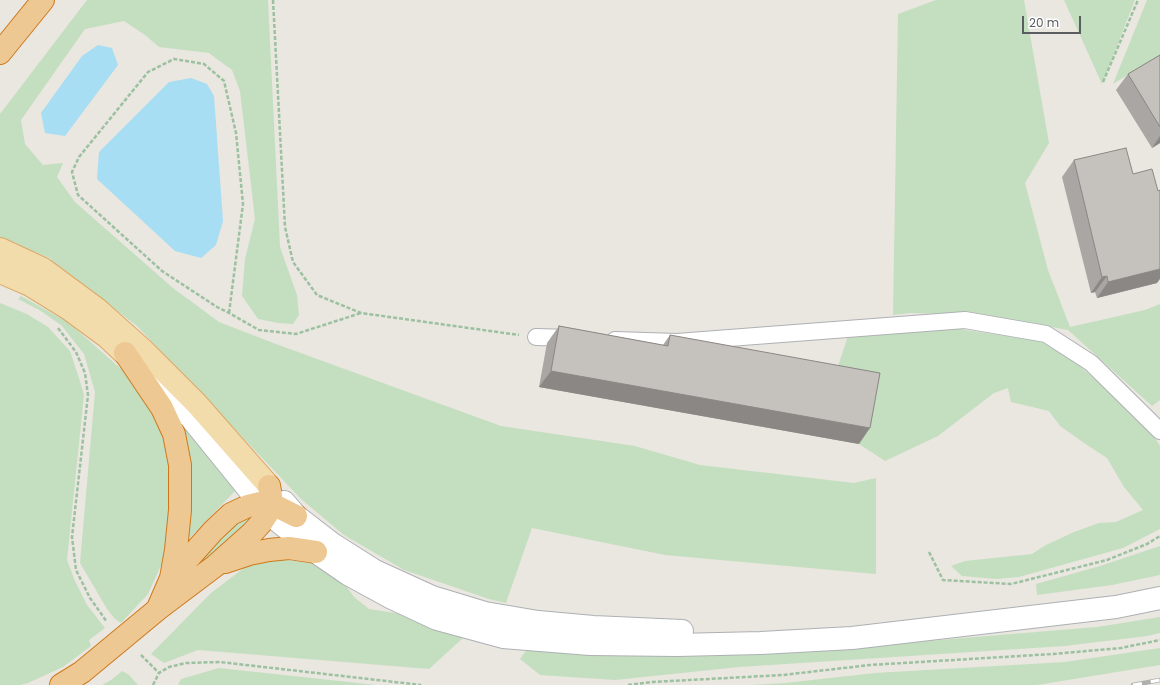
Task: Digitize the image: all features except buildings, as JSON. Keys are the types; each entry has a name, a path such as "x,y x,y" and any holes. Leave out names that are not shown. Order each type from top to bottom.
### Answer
{"highway":[{"path":"0,53 43,0"},
{"path":"125,353 162,408 174,434 180,465 180,510 171,578 158,609"},
{"path":"171,578 213,531 231,514 248,506 267,502 296,516"},
{"path":"61,685 82,672 158,609 215,566 262,522 267,502"},
{"path":"215,566 249,554 269,550 289,548 316,552"}],"main road":[{"path":"0,249 36,277 69,309 107,337 125,353 191,418 267,502 316,552 348,574 392,598 437,619 503,637 590,644 678,645 761,643 852,638 1116,607 1160,598"},
{"path":"0,272 36,277 97,308 143,350 196,403 267,502"},
{"path":"296,516 331,543 375,571 432,598 485,613 538,622 592,627 686,631 763,631 844,628 1075,599 1160,583"}],"street":[{"path":"536,337 677,342 965,320 1046,334 1091,363 1160,431"}],"path":[{"path":"273,0 285,227 293,262 317,295 361,313 536,337"},
{"path":"1102,82 1138,0"},
{"path":"229,313 243,204 236,133 224,82 204,64 174,60 148,72 79,157 72,172 78,195 162,270 229,313 259,330 296,334 361,313"},
{"path":"52,325 58,328 76,352 85,373 88,394 72,537 76,570 90,598 107,622"},
{"path":"929,552 943,580 1011,584 1107,560 1147,544 1160,536"},
{"path":"628,685 652,682 783,675 870,665 1053,654 1121,648 1160,640"},
{"path":"141,655 159,673"},
{"path":"153,685 159,673 169,667 186,663 220,662 421,685"}],"green space":[{"path":"87,0 268,0 280,247 297,295 299,315 293,324 258,319 242,296 245,259 255,219 240,91 232,70 209,53 159,47 145,35 124,21 85,29 21,120 25,144 43,165 63,163 57,177 75,202 173,288 219,322 501,426 635,446 700,465 854,483 876,478 876,574 665,555 532,528 506,603 489,599 404,570 344,535 301,499 137,326 72,276 49,263 52,259 0,238 0,114"},
{"path":"936,0 1024,0 1049,143 1025,183 1048,270 1070,327 1145,310 1160,304 1160,400 1152,406 1068,330 983,315 910,313 893,315 898,14"},
{"path":"1064,0 1135,0 1102,84"},
{"path":"1147,0 1160,0 1160,55 1113,84"},
{"path":"21,296 68,322 129,376 156,415 169,453 173,490 164,559 148,594 121,623 115,619 107,609 80,563 95,392 84,354 62,326 41,311 18,299"},
{"path":"0,303 27,314 48,327 70,351 79,378 84,395 67,560 75,581 87,605 105,628 89,640 91,646 63,667 28,683 20,685 0,685"},
{"path":"952,328 1040,341 1075,362 1120,401 1153,435 1160,446 1160,529 1123,548 1019,577 996,579 962,576 951,566 965,561 1032,554 1046,545 1074,532 1099,523 1116,522 1143,510 1124,487 1107,458 1060,426 1049,411 1011,402 1008,388 994,393 938,436 885,461 859,444 834,378 849,333"},
{"path":"180,417 236,490 180,548"},
{"path":"252,515 256,518 205,560 203,558 238,522"},
{"path":"1160,546 1160,575 1112,585 1037,595 1036,584 1100,566"},
{"path":"278,559 312,563 332,574 344,583 354,597 369,609 401,614 463,638 429,669 198,650 164,663 151,654 211,593 248,565"},
{"path":"1160,617 1160,633 1147,636 1065,646 739,667 615,680 540,675 520,659 528,648 793,652 1097,627"},
{"path":"1160,648 1160,665 1037,685 751,685 785,683 875,673 1065,662"},
{"path":"219,668 376,685 178,685 181,679"},
{"path":"122,671 129,675 138,685 102,685 111,680"}],"water":[{"path":"98,45 112,48 118,65 65,136 45,133 41,113 82,56"},
{"path":"191,78 207,84 214,96 223,221 216,245 201,258 175,251 97,179 99,152 169,82"}],"railway":[{"path":"1133,685 1160,680"}]}
